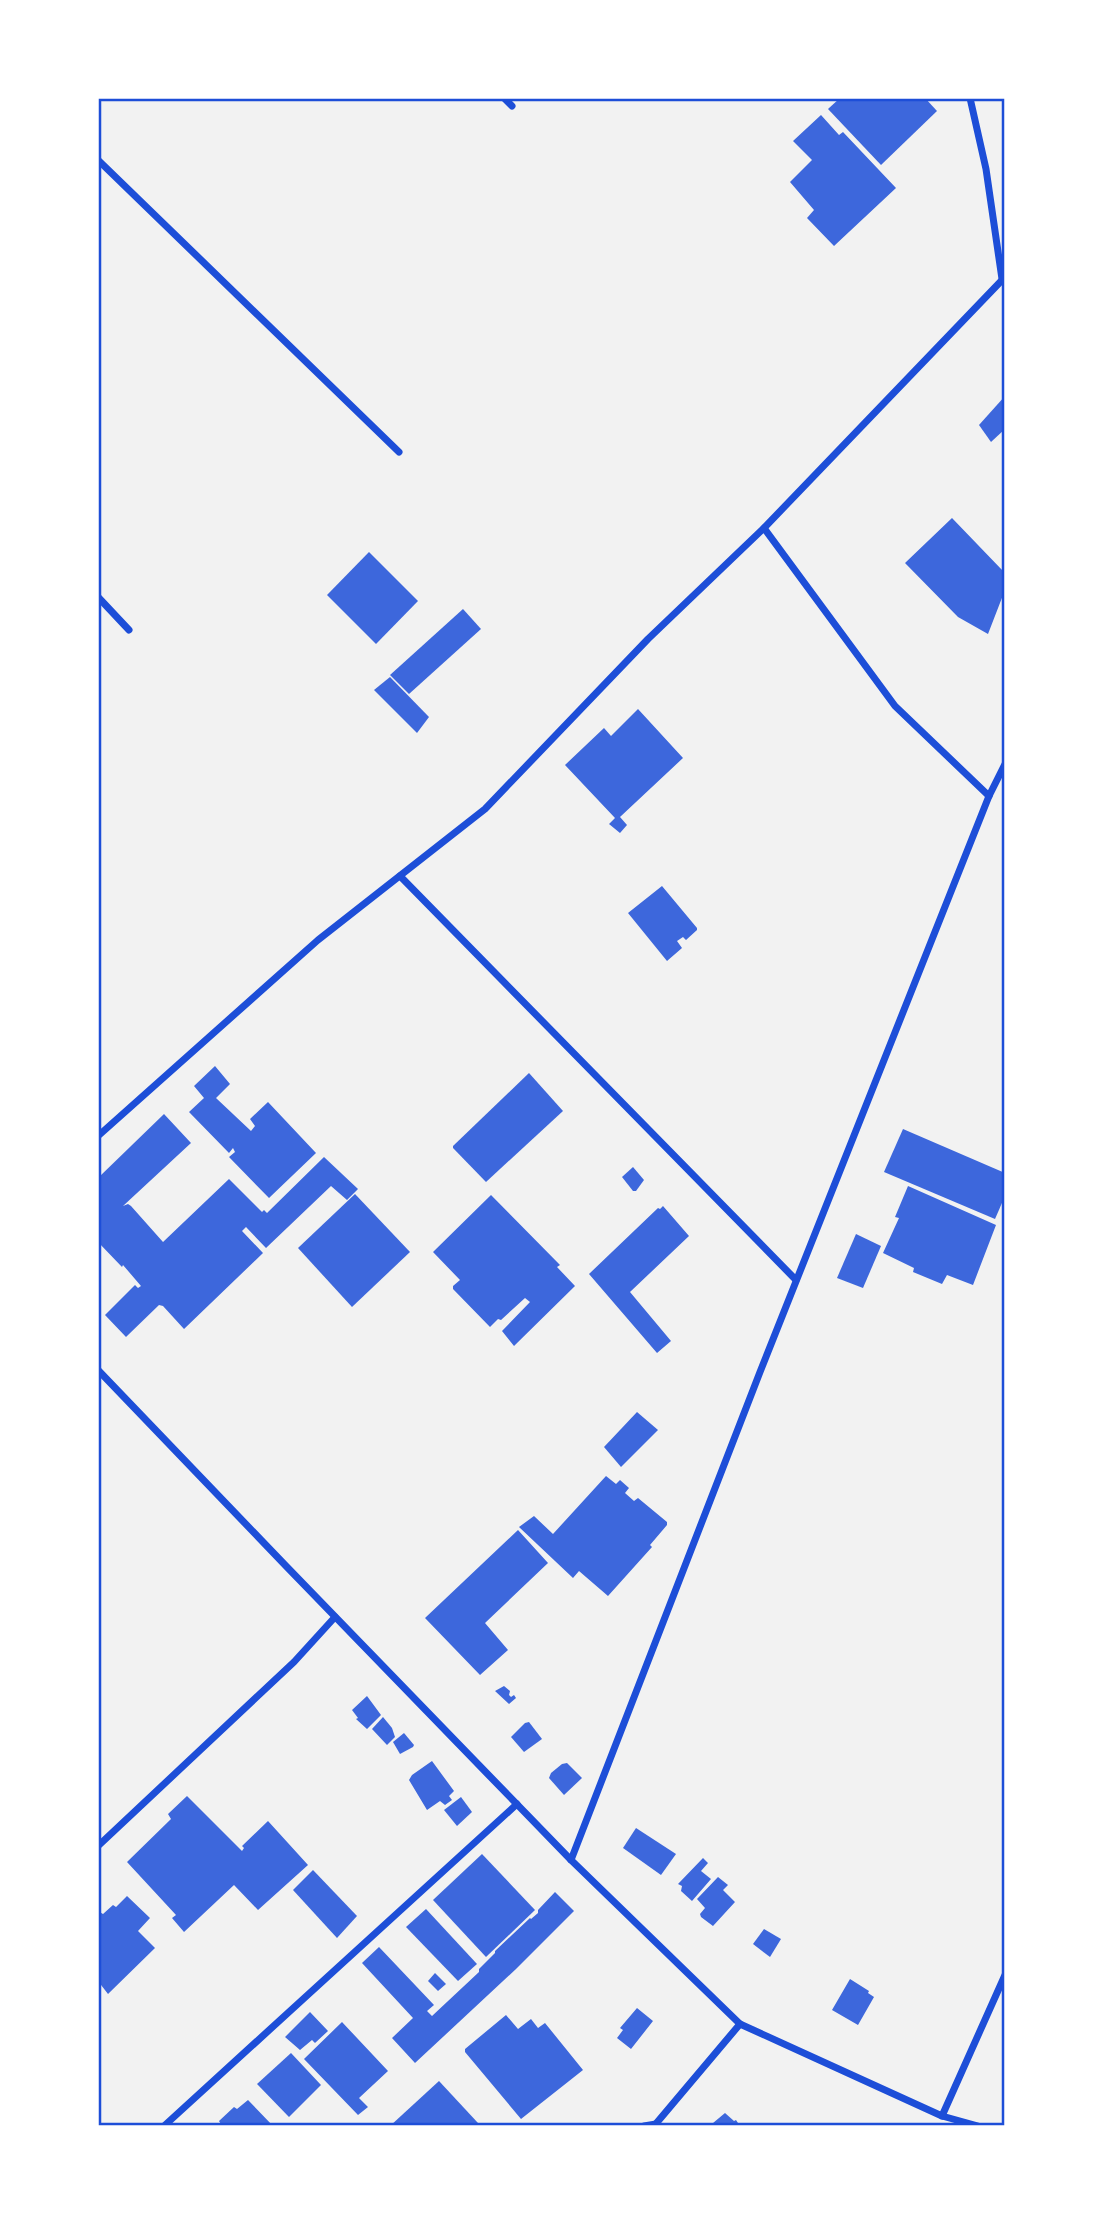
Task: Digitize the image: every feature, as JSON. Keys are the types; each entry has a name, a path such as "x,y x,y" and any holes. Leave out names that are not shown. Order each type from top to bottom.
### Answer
{"street":[{"path":"504,98 513,106"},
{"path":"98,1136 318,940 485,809 648,639 764,528 1004,278 986,169 970,98"},
{"path":"98,160 399,452"},
{"path":"764,528 895,706 989,796"},
{"path":"98,597 129,630"},
{"path":"571,1860 796,1280 989,796 1005,764"},
{"path":"400,876 796,1280"},
{"path":"98,1370 571,1860 740,2024 942,2116 978,2126"},
{"path":"98,1846 294,1662 335,1617"},
{"path":"164,2126 517,1804"},
{"path":"942,2116 1005,1975"},
{"path":"644,2126 655,2125 740,2024"}],"building":[{"path":"840,98 925,98 937,111 881,165 828,109"},
{"path":"821,115 839,135 843,132 896,188 834,246 807,218 814,210 790,182 812,160 793,141"},
{"path":"1005,396 1005,429 991,442 979,425"},
{"path":"952,518 1003,571 1005,567 1005,590 988,634 958,617 905,563"},
{"path":"369,552 418,601 376,644 327,595"},
{"path":"463,609 481,629 409,694 390,675"},
{"path":"390,677 429,717 417,733 374,690"},
{"path":"638,709 683,758 620,817 627,825 620,833 609,824 615,818 565,765 604,728 611,736"},
{"path":"662,886 697,928 686,940 683,937 677,941 682,948 667,961 628,913"},
{"path":"215,1066 230,1084 216,1098 251,1131 255,1126 250,1119 268,1102 316,1153 269,1198 229,1157 235,1152 233,1148 229,1153 189,1112 204,1098 194,1086"},
{"path":"529,1073 563,1111 486,1182 453,1146"},
{"path":"164,1114 191,1143 123,1206 131,1206 163,1242 229,1179 262,1212 264,1210 267,1213 324,1157 358,1189 347,1200 331,1186 266,1248 246,1227 242,1231 263,1253 184,1329 159,1305 126,1337 105,1315 135,1285 138,1288 141,1286 98,1242 98,1178"},
{"path":"903,1129 1005,1173 1005,1196 995,1219 884,1172"},
{"path":"633,1167 644,1180 636,1191 633,1191 622,1177"},
{"path":"908,1186 996,1225 973,1285 947,1275 942,1284 913,1272 914,1268 883,1253 899,1218 895,1217"},
{"path":"355,1194 410,1252 352,1307 298,1248"},
{"path":"491,1195 560,1265 557,1267 575,1286 514,1346 502,1331 530,1302 525,1298 490,1327 453,1289 460,1280 433,1252"},
{"path":"663,1206 689,1236 630,1292 671,1341 657,1353 589,1274"},
{"path":"856,1234 881,1246 863,1288 837,1278"},
{"path":"637,1412 658,1430 621,1467 604,1447"},
{"path":"606,1476 616,1484 620,1480 629,1488 625,1493 634,1501 638,1498 667,1522 650,1545 652,1547 608,1596 579,1571 573,1578 519,1527 534,1516 553,1534"},
{"path":"518,1530 548,1563 485,1623 508,1650 480,1675 425,1618"},
{"path":"504,1686 510,1691 511,1697 514,1695 516,1698 509,1704 495,1691"},
{"path":"367,1696 381,1715 367,1729 356,1719 358,1718 352,1710"},
{"path":"383,1717 395,1737 387,1745 372,1729"},
{"path":"529,1722 542,1739 524,1752 511,1737"},
{"path":"404,1733 414,1745 400,1754 393,1742"},
{"path":"432,1761 454,1791 449,1796 452,1800 445,1805 440,1801 427,1810 409,1780"},
{"path":"567,1763 582,1778 564,1795 549,1778 551,1773"},
{"path":"187,1796 242,1851 242,1846 268,1821 308,1865 258,1910 234,1885 184,1932 172,1918 176,1915 127,1862 171,1819 168,1814"},
{"path":"461,1797 472,1812 457,1826 444,1810"},
{"path":"636,1828 676,1854 661,1875 623,1848"},
{"path":"482,1854 535,1910 486,1957 433,1900"},
{"path":"703,1858 708,1863 701,1871 711,1879 692,1901 681,1891 682,1886 678,1884"},
{"path":"313,1870 357,1916 337,1938 293,1890"},
{"path":"718,1877 728,1885 723,1890 735,1902 713,1926 701,1917 700,1914 705,1908 697,1899"},
{"path":"555,1892 574,1911 415,2063 392,2038 413,2018 362,1963 379,1947 434,2005 427,2011 432,2016 479,1972 495,1951 538,1913"},
{"path":"127,1896 150,1918 138,1931 155,1948 108,1994 98,1981 98,1911 103,1914 113,1905 116,1907"},
{"path":"426,1909 477,1964 458,1981 406,1927"},
{"path":"764,1929 781,1939 770,1957 753,1944"},
{"path":"435,1973 446,1984 438,1991 428,1981"},
{"path":"850,1979 874,1997 858,2025 832,2010"},
{"path":"637,2008 653,2021 631,2049 617,2038 623,2030 620,2028"},
{"path":"310,2012 328,2031 315,2043 312,2040 300,2050 285,2037"},
{"path":"506,2015 518,2029 531,2019 538,2028 545,2023 583,2070 521,2119 465,2052 465,2049"},
{"path":"342,2022 388,2071 359,2098 368,2107 358,2115 304,2059"},
{"path":"291,2053 321,2085 289,2117 257,2084"},
{"path":"439,2081 478,2123 475,2126 390,2126"},
{"path":"248,2100 273,2126 222,2126 219,2121 234,2107 237,2109"},
{"path":"725,2113 740,2126 715,2126 713,2123"}]}
